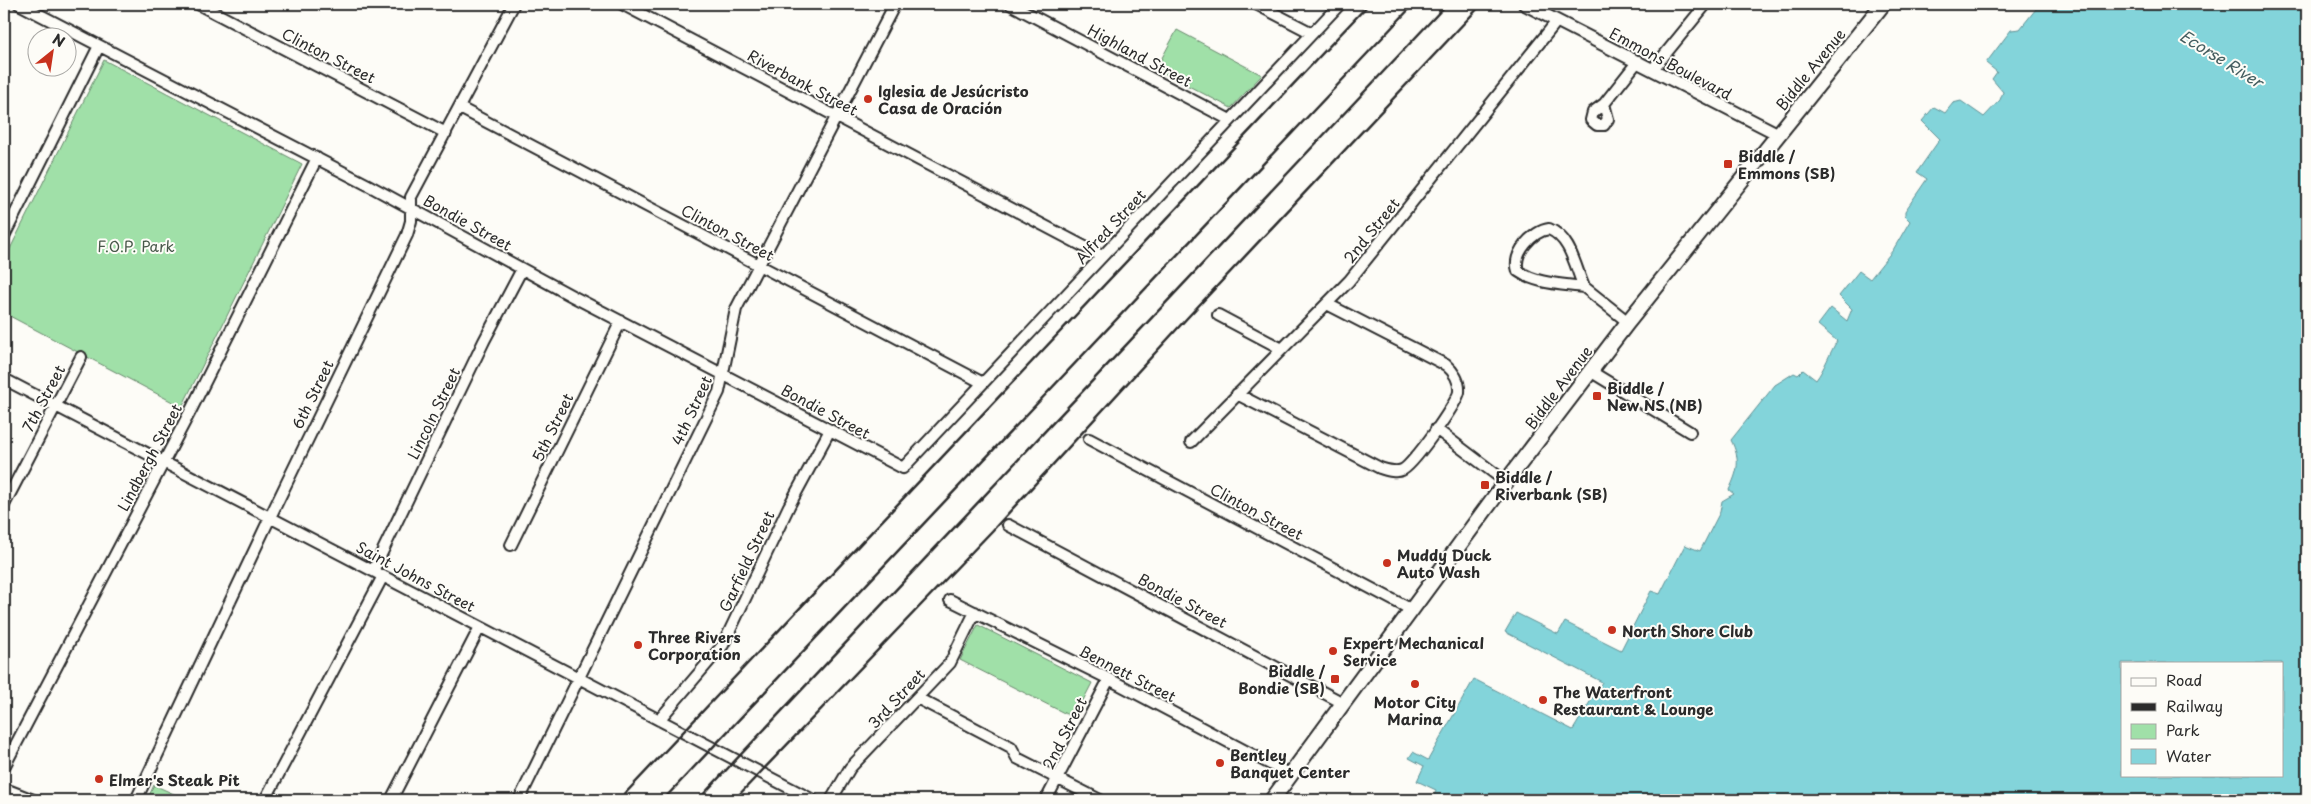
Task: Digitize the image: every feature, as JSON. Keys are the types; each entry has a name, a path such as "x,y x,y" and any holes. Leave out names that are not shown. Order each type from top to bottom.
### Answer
{"main road":[{"name":"Biddle Avenue","path":"1272,800 1590,371 1883,4"}],"street":[{"name":"Bondie Street","path":"19,4 317,158 522,269 903,468"},
{"name":"Clinton Street","path":"198,4 446,133"},
{"name":"6th Street","path":"136,800 270,517 407,235 411,221 411,197 514,4"},
{"name":"Riverbank Street","path":"622,4 1102,256"},
{"name":"4th Street","path":"519,800 580,679 719,392 736,308 896,4"},
{"name":"Highland Street","path":"1010,4 1230,120"},
{"path":"1256,4 1312,33"},
{"name":"Alfred Street","path":"903,468 1340,4"},
{"name":"Emmons Boulevard","path":"1524,4 1778,134"},
{"path":"1653,69 1706,4"},
{"name":"2nd Street","path":"1191,442 1349,281 1556,21"},
{"path":"4,236 99,46"},
{"path":"1604,104 1638,61"},
{"name":"Clinton Street","path":"460,108 983,383"},
{"name":"Lindbergh Street","path":"4,767 163,462 317,158"},
{"path":"1584,287 1568,248 1557,232 1549,229 1534,234 1517,257 1518,270 1526,276 1584,287 1628,322"},
{"name":"Lincoln Street","path":"265,800 378,574 484,341 522,269"},
{"path":"1237,394 1387,470 1402,470 1407,467 1452,408 1458,394 1457,380 1450,368 1327,304"},
{"path":"1218,315 1282,349"},
{"name":"5th Street","path":"511,545 621,321"},
{"name":"7th Street","path":"4,505 81,357"},
{"path":"1590,371 1690,432"},
{"name":"Saint Johns Street","path":"4,379 813,800"},
{"path":"1436,429 1506,482"},
{"name":"Garfield Street","path":"659,720 723,645 789,506 830,430"},
{"name":"Clinton Street","path":"1089,439 1412,610"},
{"name":"Bondie Street","path":"1008,525 1343,703"},
{"name":"Bennett Street","path":"950,600 1109,679 1291,775"},
{"name":"3rd Street","path":"831,800 846,772 950,663 975,612"},
{"path":"391,800 480,627"},
{"name":"2nd Street","path":"1046,800 1109,679"},
{"path":"917,698 1011,747 1017,758 1100,800"},
{"path":"4,789 32,800"}],"green space":[{"path":"1177,30 1262,75 1231,108 1156,69"},
{"name":"F.O.P. Park","path":"104,60 302,164 182,407 4,313 4,261"},
{"path":"978,625 1092,683 1074,718 960,660"},
{"path":"154,785 187,800 147,800"}],"water":[{"name":"Ecorse River","path":"2040,4 2307,4 2307,800 1433,800 1436,790 1417,781 1424,766 1409,758 1413,752 1428,760 1474,679 1573,730 1602,682 1505,632 1516,613 1558,634 1565,622 1621,650 1651,591 1660,594 1685,545 1700,551 1720,512 1722,501 1734,494 1729,490 1735,477 1737,460 1731,440 1775,385 1794,373 1798,375 1803,370 1816,380 1837,341 1818,325 1831,308 1847,321 1852,309 1839,296 1859,271 1870,279 1893,250 1910,221 1905,216 1905,211 1927,179 1917,172 1940,139 1922,121 1934,107 1945,113 1953,103 1961,101 1984,117 2000,100 2003,92 1992,79 1997,72 1986,63 2011,30 2020,29"}],"railway":[{"path":"619,800 1369,4"},
{"path":"663,800 1414,4"},
{"path":"698,800 1447,4"},
{"path":"734,800 992,531 1188,317 1482,4"}],"place":[{"name":"Iglesia de Jesúcristo Casa de Oración","path":"868,99"},
{"name":"Biddle / Emmons (SB)","path":"1728,164"},
{"name":"Biddle / New NS (NB)","path":"1597,396"},
{"name":"Biddle / Riverbank (SB)","path":"1485,485"},
{"name":"Muddy Duck Auto Wash","path":"1387,563"},
{"name":"North Shore Club","path":"1612,630"},
{"name":"Three Rivers Corporation","path":"638,645"},
{"name":"Expert Mechanical Service","path":"1333,651"},
{"name":"Biddle / Bondie (SB)","path":"1335,679"},
{"name":"Motor City Marina","path":"1415,684"},
{"name":"The Waterfront Restaurant & Lounge","path":"1543,700"},
{"name":"Bentley Banquet Center","path":"1220,763"},
{"name":"Elmer's Steak Pit","path":"99,779"}]}
